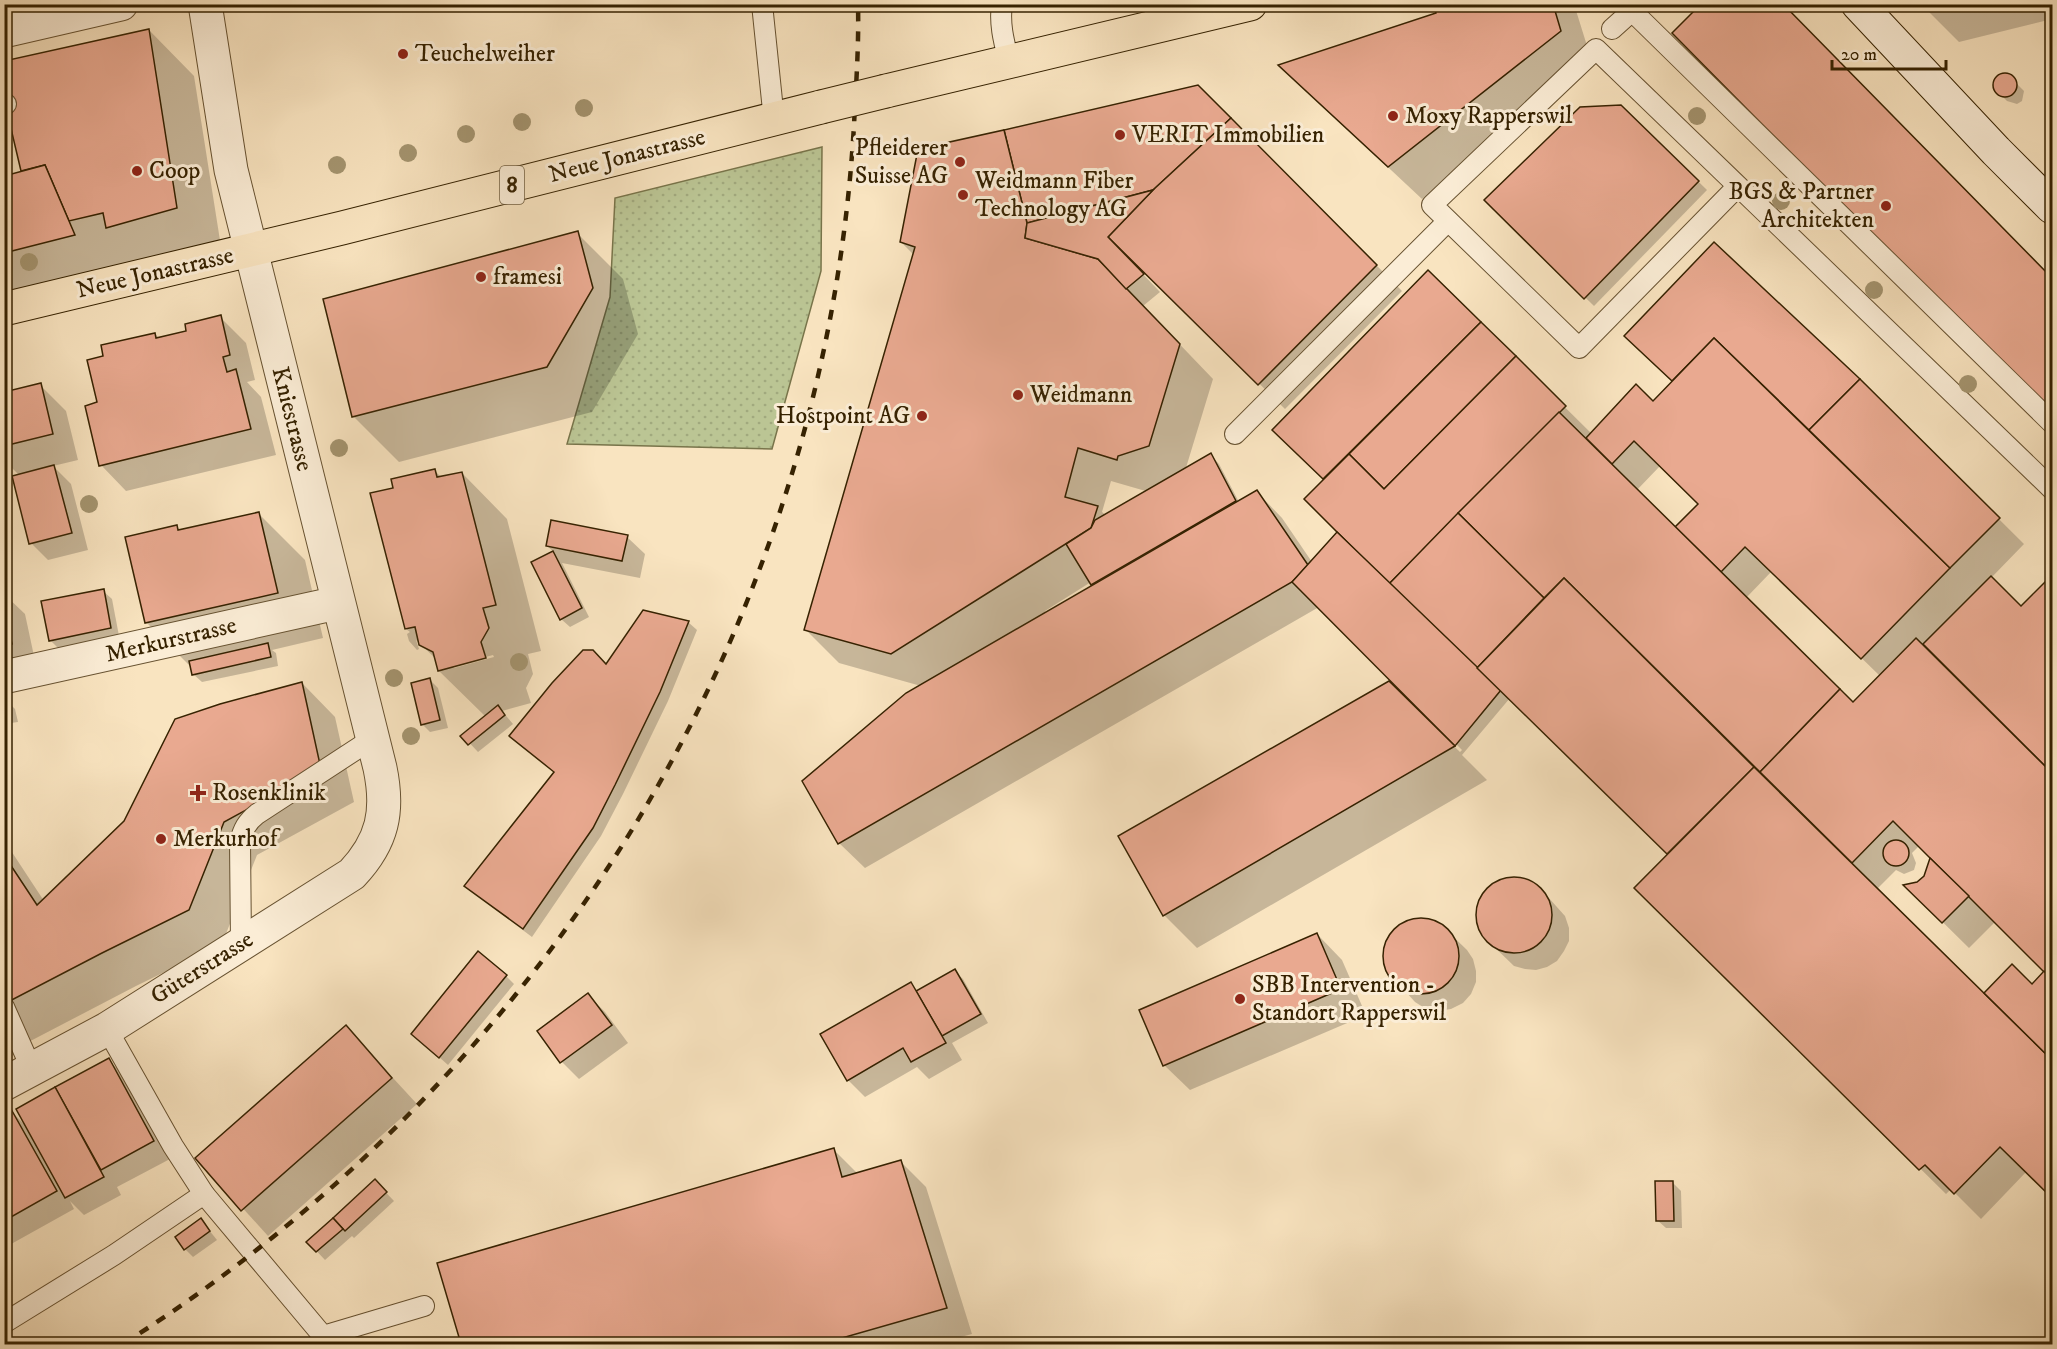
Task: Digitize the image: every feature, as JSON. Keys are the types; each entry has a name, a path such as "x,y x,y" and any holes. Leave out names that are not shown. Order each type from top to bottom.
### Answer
{"main road":[{"name":"Neue Jonastrasse","path":"4,309 251,250 886,91 1250,4"}],"street":[{"path":"4,32 121,4"},
{"name":"Kniestrasse","path":"205,4 231,170 384,786 384,816 380,830"},
{"path":"1858,4 2052,207"},
{"name":"Merkurstrasse","path":"4,677 337,603"},
{"name":"Güterstrasse","path":"18,1077 107,1029 352,874 368,855 380,830"}],"lane":[{"path":"762,4 774,120"},
{"path":"1002,4 1000,16 1009,62"},
{"path":"1612,29 1630,8 2052,423"},
{"path":"1738,186 1580,348 1432,205 1596,49 1738,186 2052,489"},
{"path":"1235,434 1448,221"},
{"path":"241,944 240,842 242,832 248,822 372,739"},
{"path":"4,1007 18,1077"},
{"path":"107,1029 173,1146 204,1194 323,1336 424,1306"},
{"path":"4,1323 52,1295 204,1194"}],"green space":[{"path":"822,147 821,271 772,449 567,444 610,297 615,198"}],"building":[{"name":"Moxy Rapperswil","path":"1434,4 1553,4 1561,31 1388,167 1278,65 1436,13"},
{"path":"1701,4 1783,4 2052,278 2052,402 2044,410 1672,33"},
{"path":"149,29 177,208 106,228 103,213 69,221 45,165 21,171 4,99 4,61"},
{"path":"2005,73 2013,77 2017,85 2013,93 2005,97 1997,93 1993,85 1997,77"},
{"path":"1198,85 1231,118 1153,190 1027,223 1004,130"},
{"path":"1621,105 1699,181 1584,299 1484,200 1580,107"},
{"path":"1231,118 1377,265 1258,385 1108,237 1153,190"},
{"name":"Weidmann","path":"1004,130 1027,223 1025,238 1098,259 1180,344 1149,446 1118,456 1117,460 1078,448 1065,497 1098,506 1091,528 891,654 804,630 915,247 900,242 918,149"},
{"path":"45,165 75,235 4,253 4,176"},
{"path":"1153,190 1108,237 1144,274 1126,289 1098,259 1025,238 1027,223"},
{"path":"578,231 593,288 547,367 352,417 323,299"},
{"path":"1714,242 1860,379 1809,430 1714,338 1672,381 1624,336"},
{"path":"1428,270 1481,322 1323,479 1272,430"},
{"path":"221,315 230,355 223,357 227,372 236,369 251,429 99,466 85,406 97,402 87,360 103,356 101,345 155,333 156,338 186,331 185,324"},
{"path":"1481,322 1516,356 1384,489 1349,454"},
{"path":"1714,338 1950,568 1861,659 1745,547 1721,572 1675,527 1698,504 1634,441 1612,464 1586,438 1636,384 1653,401"},
{"path":"1516,356 1566,406 1389,584 1304,499 1349,454 1384,489"},
{"path":"1860,379 2000,518 1950,568 1809,430"},
{"path":"41,383 53,434 4,446 4,392"},
{"path":"1559,412 1840,689 1760,772 1564,578 1544,598 1458,513"},
{"path":"1211,453 1236,501 1091,585 1066,544 1091,528 1095,520"},
{"path":"54,465 72,533 29,544 12,476"},
{"path":"435,469 437,477 462,472 496,605 483,608 489,628 481,642 486,658 438,671 433,652 419,645 415,627 405,629 370,493 393,488 391,479"},
{"path":"1257,490 1308,565 1292,582 838,844 802,781 906,693"},
{"path":"259,512 278,593 145,623 125,537 177,525 178,530"},
{"path":"1458,513 1544,598 1477,668 1389,584"},
{"path":"551,520 628,535 622,561 546,546"},
{"path":"1337,532 1501,690 1455,746 1292,582"},
{"path":"553,551 582,608 560,620 531,562"},
{"path":"2052,575 2052,773 1923,644 1991,576 2021,606"},
{"path":"1564,578 1754,767 1667,854 1477,668"},
{"path":"104,589 111,628 49,641 41,601"},
{"path":"4,610 12,644 4,646"},
{"path":"643,610 689,621 660,692 593,828 523,929 464,886 554,772 509,736 552,683 583,650 593,650 606,664"},
{"path":"1916,638 2052,773 2052,980 1893,821 1852,863 1760,772 1840,689 1853,702"},
{"path":"268,643 271,657 192,675 189,661"},
{"path":"430,678 440,720 421,725 411,683"},
{"path":"1389,681 1455,746 1163,916 1118,836"},
{"name":"Merkurhof","path":"302,682 321,769 224,822 189,910 4,1004 4,855 37,905 124,821 175,719 220,704"},
{"path":"498,705 505,715 468,745 460,736"},
{"path":"1754,767 2052,1060 2052,1198 2000,1147 1954,1194 1925,1165 1919,1170 1634,888"},
{"path":"1896,840 1905,844 1909,853 1905,862 1896,866 1887,862 1883,853 1887,844"},
{"path":"1930,858 1969,896 1942,923 1903,885 1917,882 1924,876"},
{"path":"1514,877 1529,880 1541,888 1549,900 1552,915 1549,930 1541,942 1529,950 1514,953 1499,950 1487,942 1479,930 1476,915 1479,900 1487,888 1499,880"},
{"path":"1421,918 1436,921 1448,929 1456,941 1459,956 1456,971 1448,983 1436,991 1421,994 1406,991 1394,983 1386,971 1383,956 1386,941 1394,929 1406,921"},
{"name":"SBB Intervention - Standort Rapperswil","path":"1317,933 1341,989 1163,1066 1139,1010"},
{"path":"478,951 507,975 439,1058 411,1034"},
{"path":"2012,964 2032,984 2044,971 2052,980 2052,1060 1984,993"},
{"path":"955,969 981,1014 942,1036 916,991"},
{"path":"911,982 946,1043 911,1062 903,1048 847,1081 820,1034"},
{"path":"588,993 612,1025 560,1063 537,1031"},
{"path":"346,1025 392,1078 241,1211 195,1158"},
{"path":"109,1058 154,1141 101,1170 55,1087"},
{"path":"55,1087 104,1177 65,1198 16,1109"},
{"path":"11,1109 57,1191 4,1221 4,1113"},
{"path":"834,1148 842,1177 901,1160 947,1308 821,1344 461,1344 437,1263"},
{"path":"375,1179 387,1192 345,1231 333,1218"},
{"path":"1655,1181 1673,1181 1674,1221 1656,1221"},
{"path":"201,1218 210,1231 184,1250 175,1237"},
{"path":"333,1218 343,1229 316,1252 306,1242"}],"railway":[{"path":"123,1344 275,1236 412,1111 533,973 636,823 721,661 787,490 832,311 854,125 858,4"}],"place":[{"name":"Teuchelweiher","path":"403,54"},
{"name":"Moxy Rapperswil","path":"1393,116"},
{"name":"VERIT Immobilien","path":"1120,135"},
{"name":"Pfleiderer Suisse AG","path":"960,162"},
{"name":"Coop","path":"137,171"},
{"name":"Weidmann Fiber Technology AG","path":"963,195"},
{"name":"BGS & Partner Architekten","path":"1886,206"},
{"name":"framesi","path":"481,277"},
{"name":"Weidmann","path":"1018,395"},
{"name":"Hostpoint AG","path":"922,416"},
{"name":"Rosenklinik","path":"198,793"},
{"name":"Merkurhof","path":"161,839"},
{"name":"SBB Intervention - Standort Rapperswil","path":"1240,999"}]}
